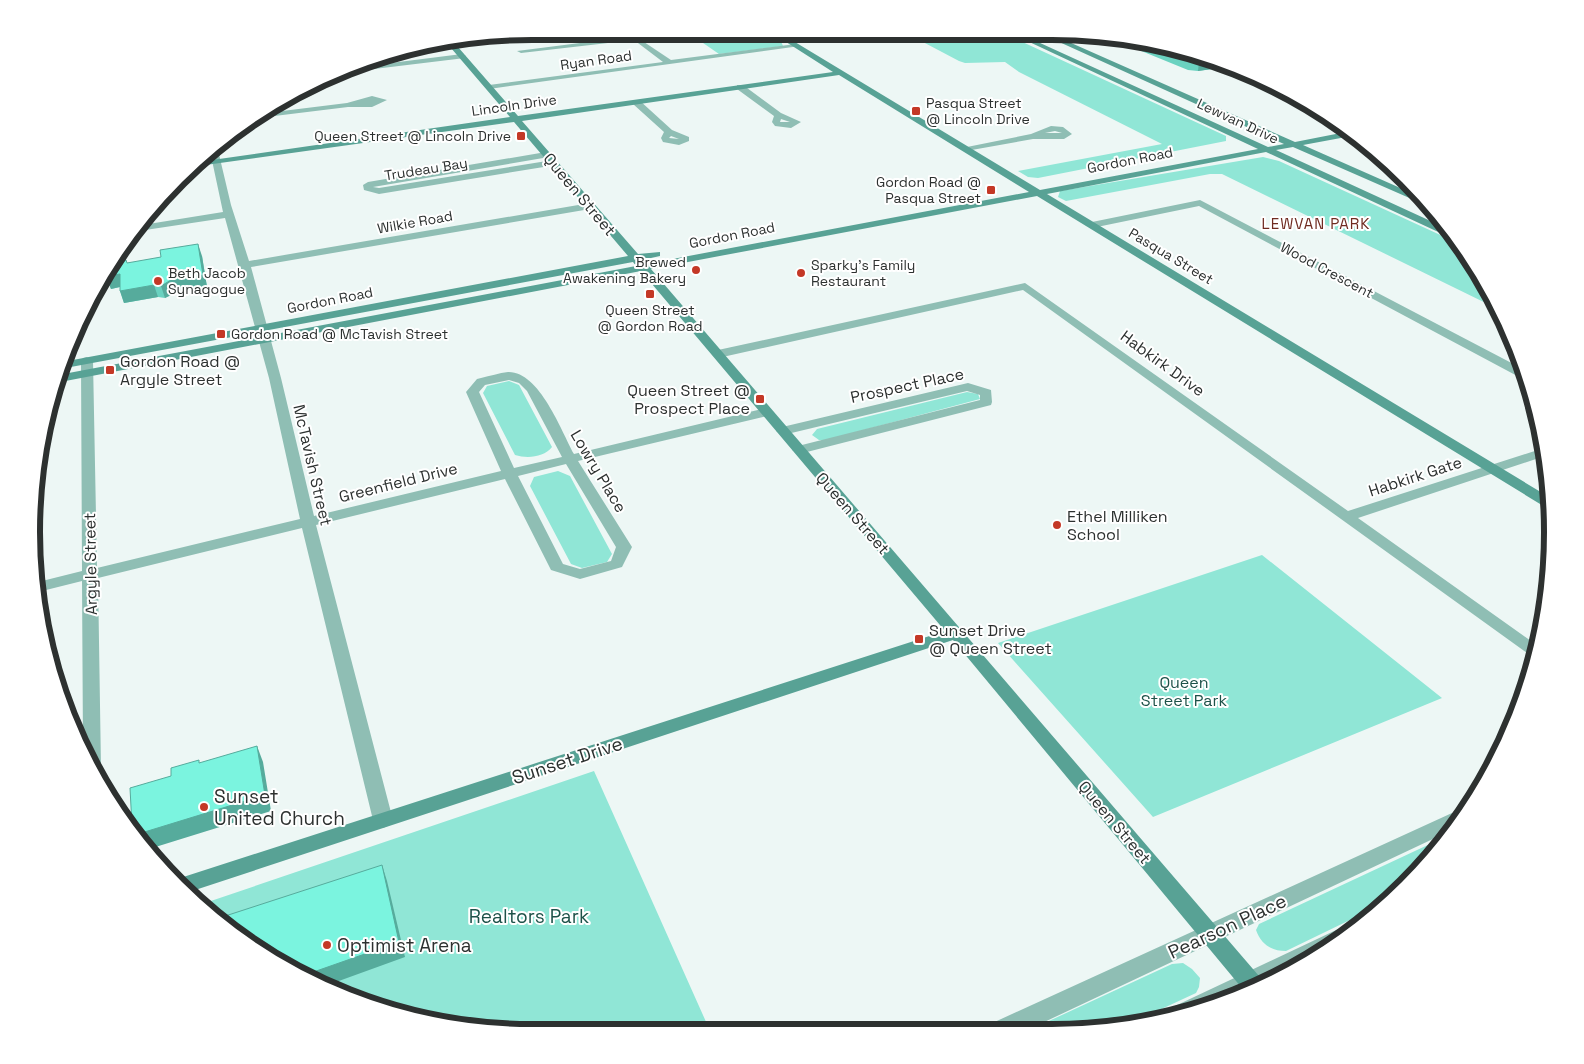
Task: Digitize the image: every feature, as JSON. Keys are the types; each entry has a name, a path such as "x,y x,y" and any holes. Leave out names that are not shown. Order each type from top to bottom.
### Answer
{"main road":[{"name":"Pasqua Street","path":"786,40 1027,184 1543,500"},
{"name":"Lewvan Drive","path":"1028,40 1266,143"},
{"name":"Lewvan Drive","path":"1057,40 1439,228"},
{"name":"Queen Street","path":"453,46 518,119 590,206 956,633 1250,982"},
{"path":"1067,58 1266,143 1420,206"},
{"name":"Lincoln Drive","path":"216,155 518,119 839,73"},
{"name":"Gordon Road","path":"66,375 87,367 639,263 1140,173 1266,143 1291,135"},
{"name":"Gordon Road","path":"639,263 1027,184 1266,143 1294,145 1342,135"},
{"name":"Lewvan Drive","path":"1294,145 1412,197"},
{"name":"Gordon Road","path":"69,366 87,367"},
{"name":"Sunset Drive","path":"188,884 956,633"}],"street":[{"path":"521,51 617,40"},
{"path":"638,40 670,63"},
{"name":"Ryan Road","path":"489,87 796,46"},
{"path":"369,68 462,56"},
{"path":"740,87 778,115"},
{"path":"636,102 669,132"},
{"path":"273,114 348,104"},
{"path":"966,148 1034,136"},
{"name":"McTavish Street","path":"216,155 227,209 264,334 308,522 383,820"},
{"name":"Trudeau Bay","path":"550,159 380,191 370,190 368,185 550,159"},
{"name":"Wood Crescent","path":"1092,225 1200,203 1517,371"},
{"name":"Wilkie Road","path":"245,265 590,206"},
{"path":"155,217 227,209"},
{"path":"147,226 227,209"},
{"name":"Habkirk Drive","path":"718,354 1025,286 1348,516 1530,648"},
{"name":"Argyle Street","path":"87,367 92,752"},
{"name":"Lowry Place","path":"509,376 523,380 532,390 570,458 624,547 617,564 580,574 557,567 509,473 475,403 472,392 481,382 509,376"},
{"name":"Prospect Place","path":"783,431 968,387 986,393 986,402 799,450"},
{"name":"Greenfield Drive","path":"43,585 766,412"},
{"path":"1493,469 1538,454"},
{"name":"Habkirk Gate","path":"1348,516 1493,469"},
{"name":"Pearson Place","path":"1016,1024 1449,823"}],"green space":[{"path":"699,40 780,40 783,46 719,54"},
{"path":"919,40 1018,40 1226,136 1226,141 1038,178 1028,177 1018,171 1162,144 1019,72 1005,62 965,63"},
{"path":"1263,157 1279,161 1446,238 1488,304 1222,174 1210,174 1066,201 1058,197 1060,191"},
{"path":"509,381 519,385 552,447 545,453 530,457 515,455 483,393 487,386"},
{"path":"967,392 978,394 980,399 826,440 819,440 812,435 817,429"},
{"path":"558,471 570,476 612,554 607,562 582,568 571,564 530,486 534,477"},
{"name":"Queen Street Park","path":"1262,555 1442,698 1153,817 998,643"},
{"name":"Realtors Park","path":"594,771 707,1024 500,1023 436,1015 374,998 314,973 259,941 208,902"},
{"path":"1433,842 1400,880 1361,915 1286,951 1276,950 1264,943 1256,930 1259,924"},
{"path":"1183,963 1200,978 1196,993 1148,1015 1084,1023 1042,1024 1172,964"}],"building":[{"path":"198,244 203,275 171,280 161,286 154,285 120,291 120,274 113,275 122,260 126,260 127,263 161,257 160,250"},
{"name":"Sunset United Church","path":"257,746 265,795 143,833 132,817 130,788 171,776 171,768 199,760 199,763"},
{"name":"Optimist Arena","path":"382,865 399,942 313,972 259,941 225,916"}],"place":[{"name":"Pasqua Street @ Lincoln Drive","path":"916,111"},
{"name":"Queen Street @ Lincoln Drive","path":"521,136"},
{"name":"Gordon Road @ Pasqua Street","path":"991,190"},
{"name":"Brewed Awakening Bakery","path":"696,270"},
{"name":"Sparky's Family Restaurant","path":"801,273"},
{"name":"Beth Jacob Synagogue","path":"158,281"},
{"name":"Queen Street @ Gordon Road","path":"650,294"},
{"name":"Gordon Road @ McTavish Street","path":"221,334"},
{"name":"Gordon Road @ Argyle Street","path":"110,370"},
{"name":"Queen Street @ Prospect Place","path":"760,399"},
{"name":"Ethel Milliken School","path":"1057,525"},
{"name":"Sunset Drive @ Queen Street","path":"919,639"},
{"name":"Sunset United Church","path":"204,807"},
{"name":"Optimist Arena","path":"327,945"}],"district":[{"name":"LEWVAN PARK","path":"1316,224"}]}
